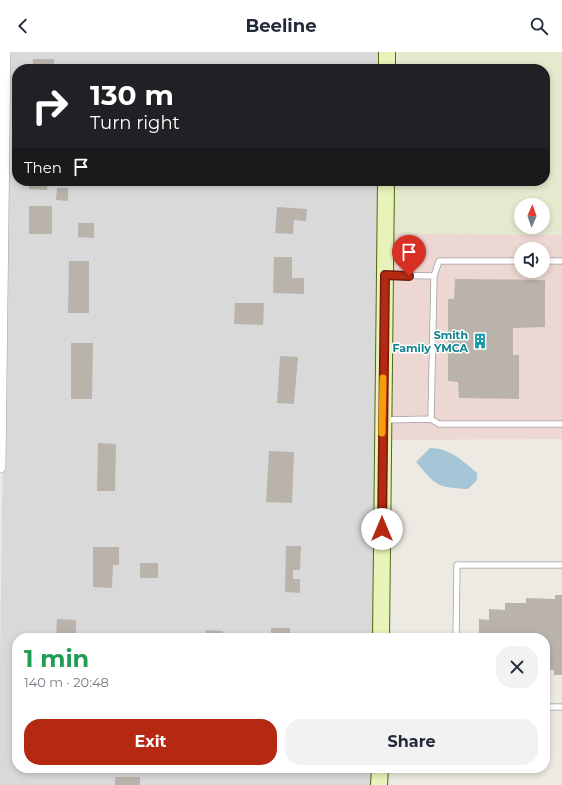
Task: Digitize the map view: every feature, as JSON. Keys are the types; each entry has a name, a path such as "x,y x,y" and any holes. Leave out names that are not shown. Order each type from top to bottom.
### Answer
{"street":[{"path":"0,466 5,52"},
{"path":"387,52 387,64"},
{"path":"381,633 382,420 386,186"},
{"path":"380,773 380,785"}],"lane":[{"path":"431,419 434,276 439,261 514,261"},
{"path":"550,261 562,261"},
{"path":"385,275 434,276"},
{"path":"382,420 431,419 439,424 562,424"},
{"path":"456,633 457,565 562,565"},
{"path":"550,707 562,707"}],"shaded area":[{"path":"8,52 385,52 385,64 12,64 12,186 384,186 379,633 12,633 12,773 378,773 378,785 0,785 0,665"},
{"path":"389,233 562,235 562,439 386,440"}],"green space":[{"path":"397,52 562,52 562,235 389,233 391,186 550,186 550,64 396,64"}],"water":[{"path":"430,448 444,450 456,456 477,473 477,480 468,489 443,486 433,481 416,462"}],"building":[{"path":"33,59 54,59 54,64 33,64"},
{"path":"29,186 47,186 47,190 29,189"},
{"path":"57,188 68,188 68,201 56,200"},
{"path":"29,206 52,206 52,234 29,234"},
{"path":"277,207 307,209 306,221 294,220 293,234 275,233"},
{"path":"78,223 94,223 94,238 78,237"},
{"path":"274,257 292,257 292,278 304,278 304,294 273,293"},
{"path":"69,261 89,261 89,313 68,313"},
{"name":"Smith Family YMCA","path":"455,279 545,280 545,327 513,328 513,355 519,355 519,399 459,398 458,382 448,381 448,299 454,299"},
{"path":"235,303 264,303 263,325 234,324"},
{"path":"71,343 93,343 92,399 71,399"},
{"path":"280,356 298,357 294,404 277,403"},
{"path":"98,443 116,444 115,491 97,491"},
{"path":"269,451 294,452 292,503 266,502"},
{"path":"286,546 301,546 300,570 293,570 293,579 300,579 300,593 285,592"},
{"path":"93,547 119,547 119,565 113,565 112,588 93,587"},
{"path":"140,563 158,563 158,578 140,578"},
{"path":"555,595 562,595 562,675 554,675 554,670 550,670 550,633 479,633 479,619 489,620 489,609 505,610 505,603 526,603 526,598 555,599"},
{"path":"57,619 76,620 76,633 56,633"},
{"path":"271,628 290,628 290,633 271,633"},
{"path":"206,630 223,631 223,633 206,633"},
{"path":"115,777 140,777 140,785 115,785"}],"slow traffic":[{"path":"382,433 383,378"}],"place":[{"name":"Smith Family YMCA","path":"480,341"}],"route":[{"path":"382,529 382,420 385,275 409,276"}]}
